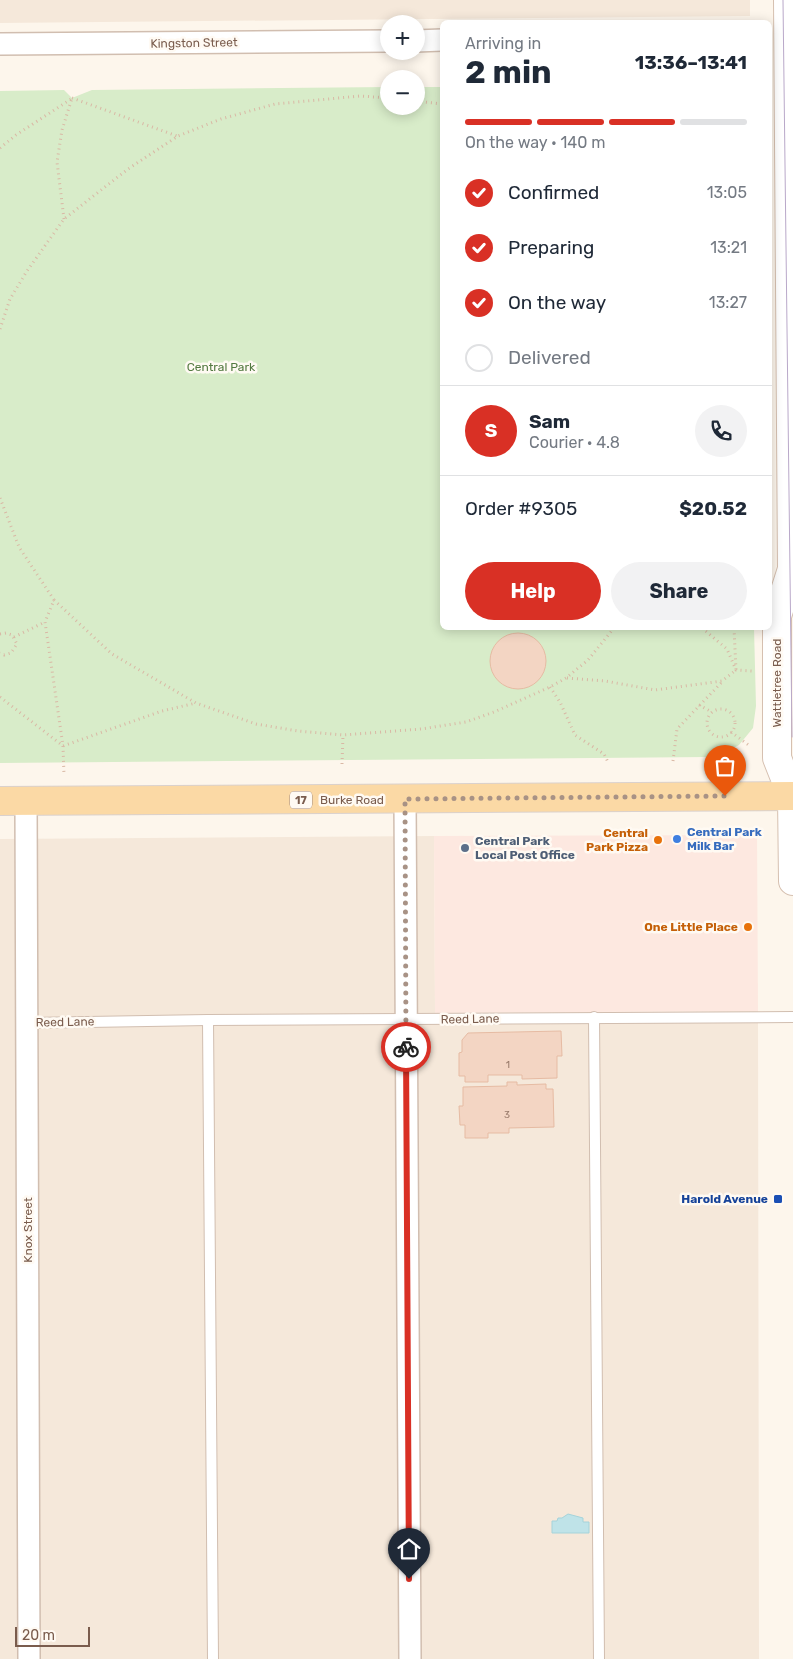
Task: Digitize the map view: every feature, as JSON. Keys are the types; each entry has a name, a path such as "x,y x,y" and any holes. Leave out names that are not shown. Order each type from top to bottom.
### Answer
{"main road":[{"name":"Wattletree Road","path":"788,0 784,37 793,570 777,616 777,758 793,795 793,881"},
{"name":"Burke Road","path":"13,801 793,795"}],"street":[{"path":"425,41 440,40"},
{"name":"Kingston Street","path":"0,44 380,41"},
{"path":"405,799 410,1659"},
{"name":"Knox Street","path":"13,801 27,1023 29,1659"}],"lane":[{"path":"594,1017 599,1659"},
{"name":"Reed Lane","path":"27,1023 208,1020 793,1017"},
{"path":"208,1020 213,1659"}],"path":[{"path":"0,329 10,299 27,271 64,219 128,169 178,136 221,119 275,104 360,96 380,97"},
{"path":"72,98 178,136"},
{"path":"0,148 16,135 72,98"},
{"path":"64,219 58,162 62,130 72,98"},
{"path":"425,102 440,104"},
{"path":"0,498 18,547 54,600 112,654 196,704 256,724 298,731 343,734 403,731 466,722 494,712 566,678 588,660 612,630"},
{"path":"54,600 45,622 63,746 65,801"},
{"path":"14,637 45,622"},
{"path":"704,630 727,649 736,670"},
{"path":"734,630 736,670"},
{"path":"0,634 9,633 14,637 17,644 14,651 7,655 0,653"},
{"path":"673,761 677,729 698,705 736,670 759,672"},
{"path":"566,678 605,681 655,690 722,681"},
{"path":"550,687 560,702 575,735 604,754 608,762"},
{"path":"0,696 63,746"},
{"path":"63,746 162,711 196,704"},
{"path":"698,705 712,712"},
{"path":"721,709 729,712 734,720 731,732 723,736 711,733 707,720 712,712 721,709"},
{"path":"731,732 752,747"},
{"path":"342,764 343,734"}],"shaded area":[{"path":"0,0 750,0 750,16 425,19 425,15 380,15 380,19 0,23"},
{"path":"757,835 758,1011 435,1013 434,836"},
{"path":"434,836 435,1013 758,1011 759,1659 0,1659 0,839"}],"green space":[{"name":"Central Park","path":"380,87 380,115 425,115 425,87 440,87 440,630 754,630 756,706 753,728 739,745 722,754 708,757 0,763 0,91 64,90 72,98 92,90"}],"water":[{"path":"568,1514 583,1518 583,1522 589,1522 589,1533 552,1533 552,1521 557,1521 558,1518"}],"building":[{"path":"518,633 529,635 538,641 544,650 546,661 544,672 538,681 529,687 518,689 507,687 498,681 492,672 490,661 492,650 498,641 507,635"},
{"path":"561,1031 562,1056 557,1056 557,1078 522,1079 522,1075 488,1075 488,1082 465,1082 465,1076 459,1076 459,1053 462,1052 462,1040 468,1033"},
{"path":"507,1082 517,1082 517,1085 546,1084 546,1089 553,1089 554,1127 509,1128 509,1133 488,1133 488,1138 465,1138 465,1125 460,1125 459,1106 463,1106 463,1087 507,1086"}],"tram line":[{"path":"783,0 792,737"}],"way so far":[{"path":"406,1047 405,799 725,796"}],"place":[{"name":"Central Park Milk Bar","path":"677,839"},
{"name":"Central Park Pizza","path":"658,840"},
{"name":"Central Park Local Post Office","path":"465,848"},
{"name":"One Little Place","path":"748,927"},
{"name":"Harold Avenue","path":"778,1199"}],"route":[{"path":"406,1047 409,1579"}]}
